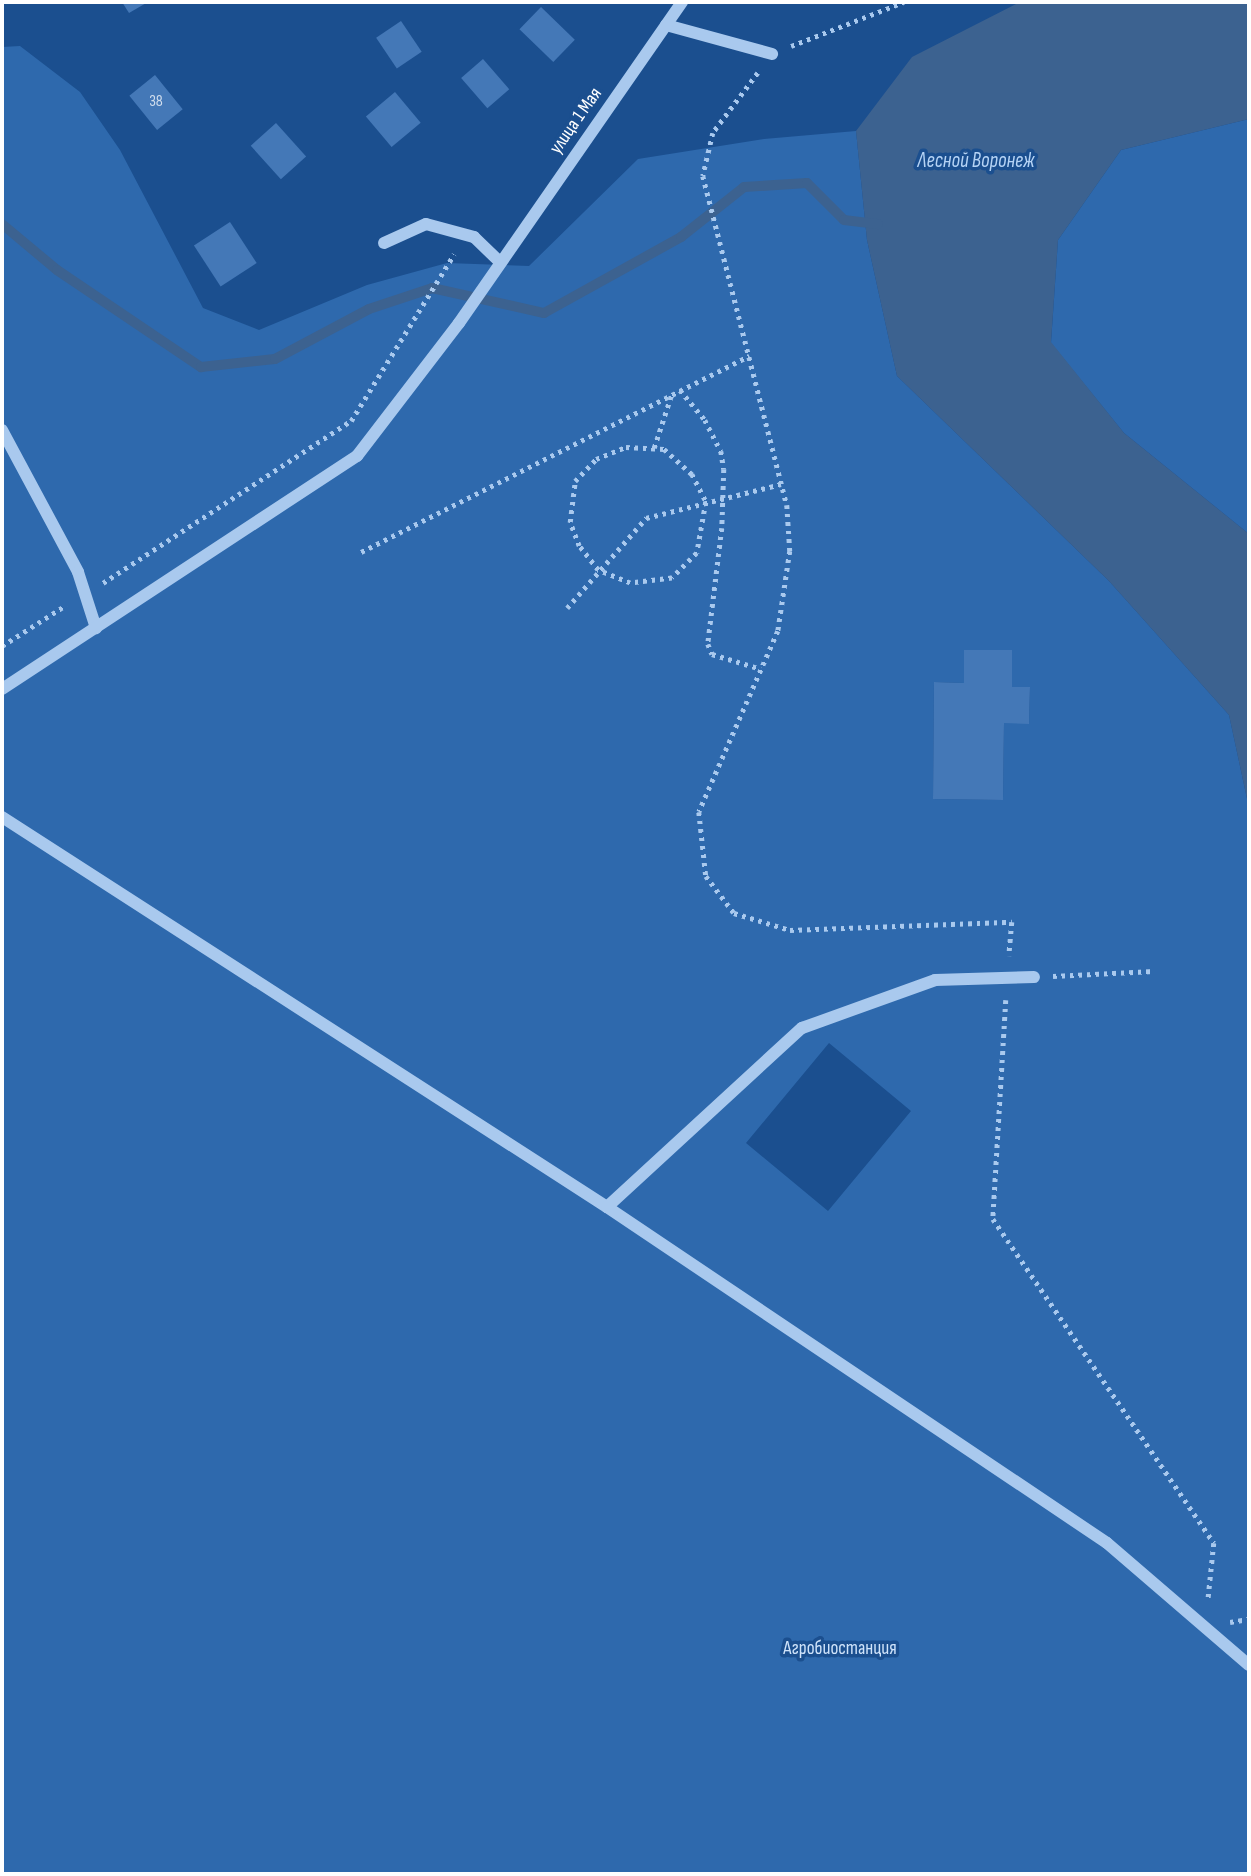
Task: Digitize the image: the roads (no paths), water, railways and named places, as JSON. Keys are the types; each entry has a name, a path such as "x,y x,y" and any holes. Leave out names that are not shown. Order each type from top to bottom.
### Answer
{"street":[{"name":"улица 1 Мая","path":"2,690 358,456 459,323 682,2"},
{"path":"666,25 772,54"},
{"path":"384,243 426,224 467,234 500,262"},
{"path":"2,430 78,572 96,628"},
{"path":"2,817 607,1207 1107,1543 1249,1665"},
{"path":"607,1207 802,1028 935,980 1034,976"}],"water":[{"name":"Лесной Воронеж","path":"1020,2 1249,2 1249,119 1121,150 1058,240 1051,342 1124,433 1249,534 1249,808 1229,715 1109,581 897,376 867,240 856,131 912,57"}],"waterway":[{"path":"2,224 57,270 201,367 275,359 369,309 432,288 544,313 681,237 744,187 807,183 844,220 878,224"}],"park label":[{"name":"Агробиостанция","path":"840,1649"}]}
